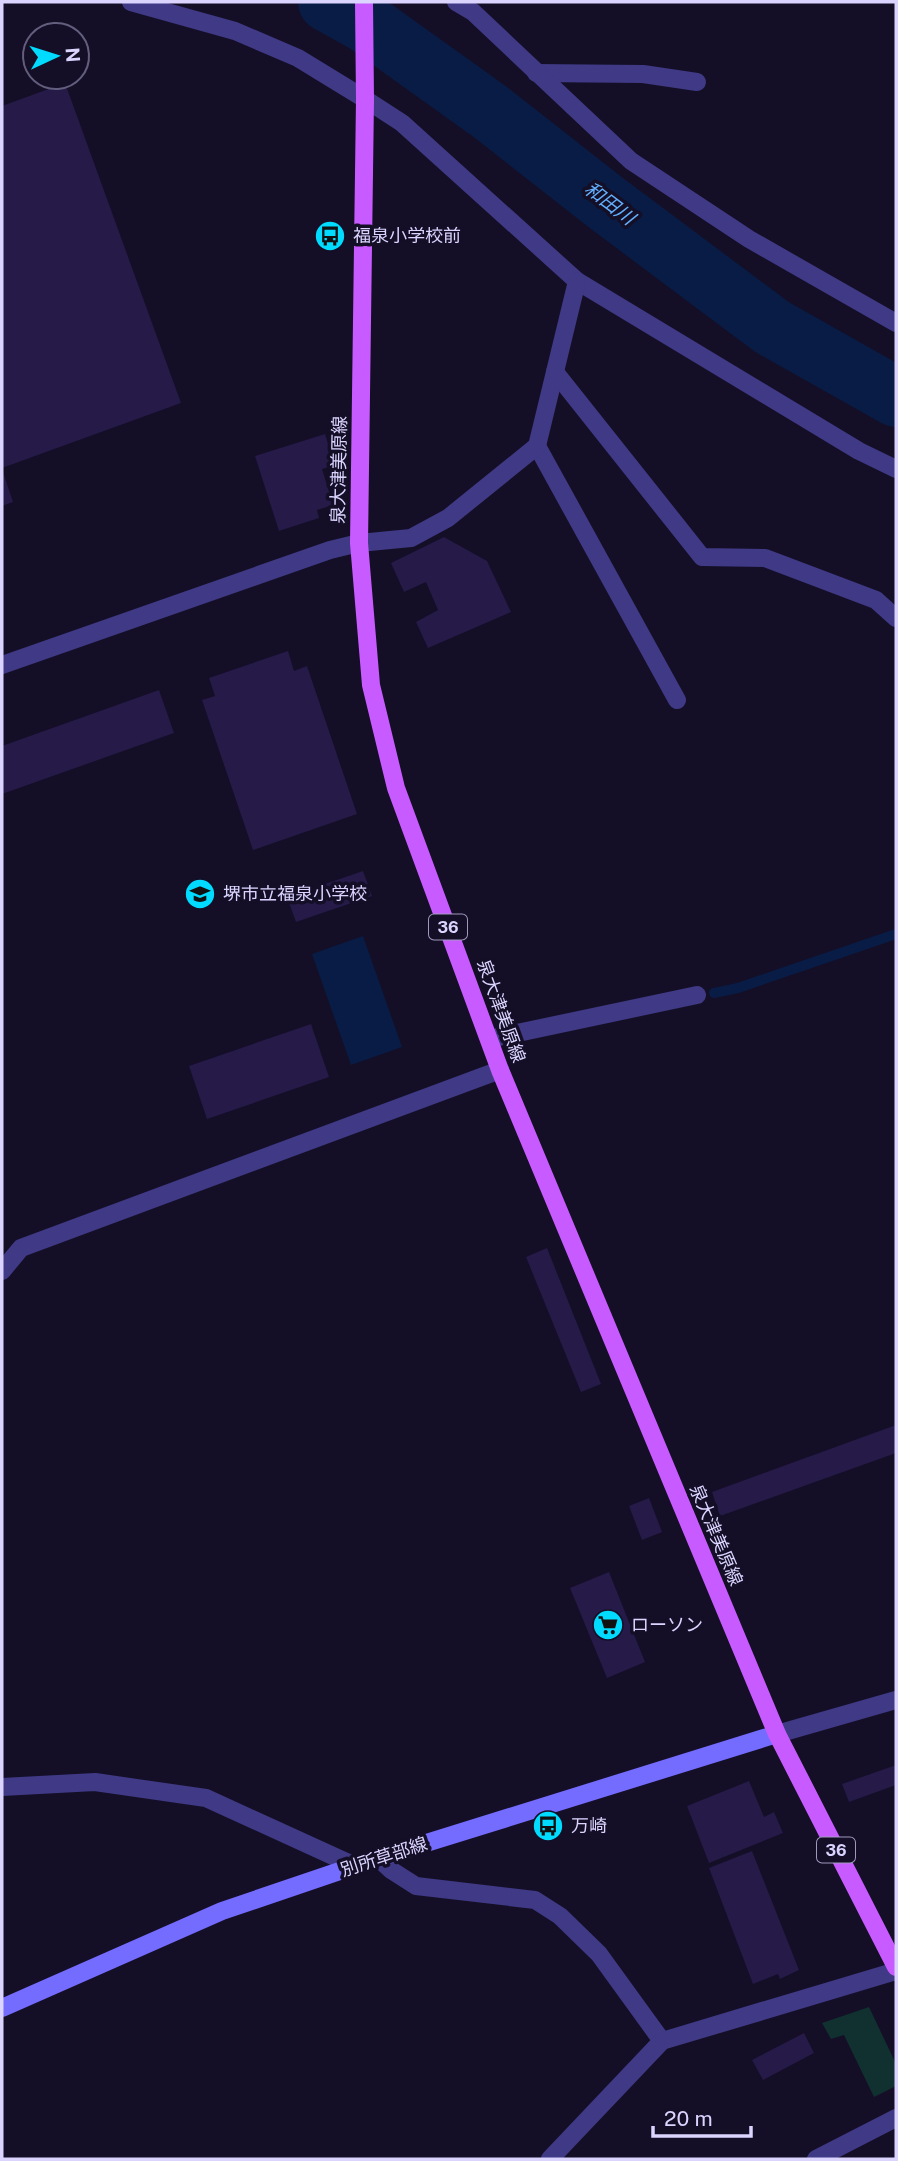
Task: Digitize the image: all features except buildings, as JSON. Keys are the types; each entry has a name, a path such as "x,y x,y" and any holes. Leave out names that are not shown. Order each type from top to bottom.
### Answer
{"main road":[{"name":"泉大津美原線","path":"364,2 359,543 371,685 396,788 500,1070 777,1734 896,1969"},
{"name":"別所草部線","path":"2,2008 222,1911 379,1858 777,1734"}],"street":[{"path":"131,2 235,31 299,58 402,123 577,281 859,451 896,469"},
{"path":"456,2 473,12 631,161 748,239 896,323"},
{"path":"537,73 643,74 696,82"},
{"path":"2,665 330,550 359,543 411,538 448,518 537,446 577,281"},
{"path":"555,372 702,557 765,558 876,600 896,618"},
{"path":"537,446 677,701"},
{"path":"489,1039 697,995"},
{"path":"2,1271 21,1248 500,1070"},
{"path":"777,1734 896,1700"},
{"path":"2,1787 95,1782 206,1798 355,1866"},
{"path":"379,1858 391,1870 416,1886 536,1900 560,1916 599,1954 662,2041"},
{"path":"550,2159 662,2041 896,1969"},
{"path":"816,2159 896,2118"}],"green space":[{"path":"869,2007 896,2064 896,2086 874,2097 844,2035 831,2039 822,2023"}],"water":[{"path":"363,936 402,1047 351,1065 312,954"}],"waterway":[{"name":"和田川","path":"328,2 366,23 489,111 772,327 896,397"},
{"path":"714,993 738,988 896,934"}],"place":[{"name":"福泉小学校前","path":"330,236"},
{"name":"堺市立福泉小学校","path":"200,894"},
{"name":"ローソン","path":"608,1625"},
{"name":"万崎","path":"548,1826"}]}
